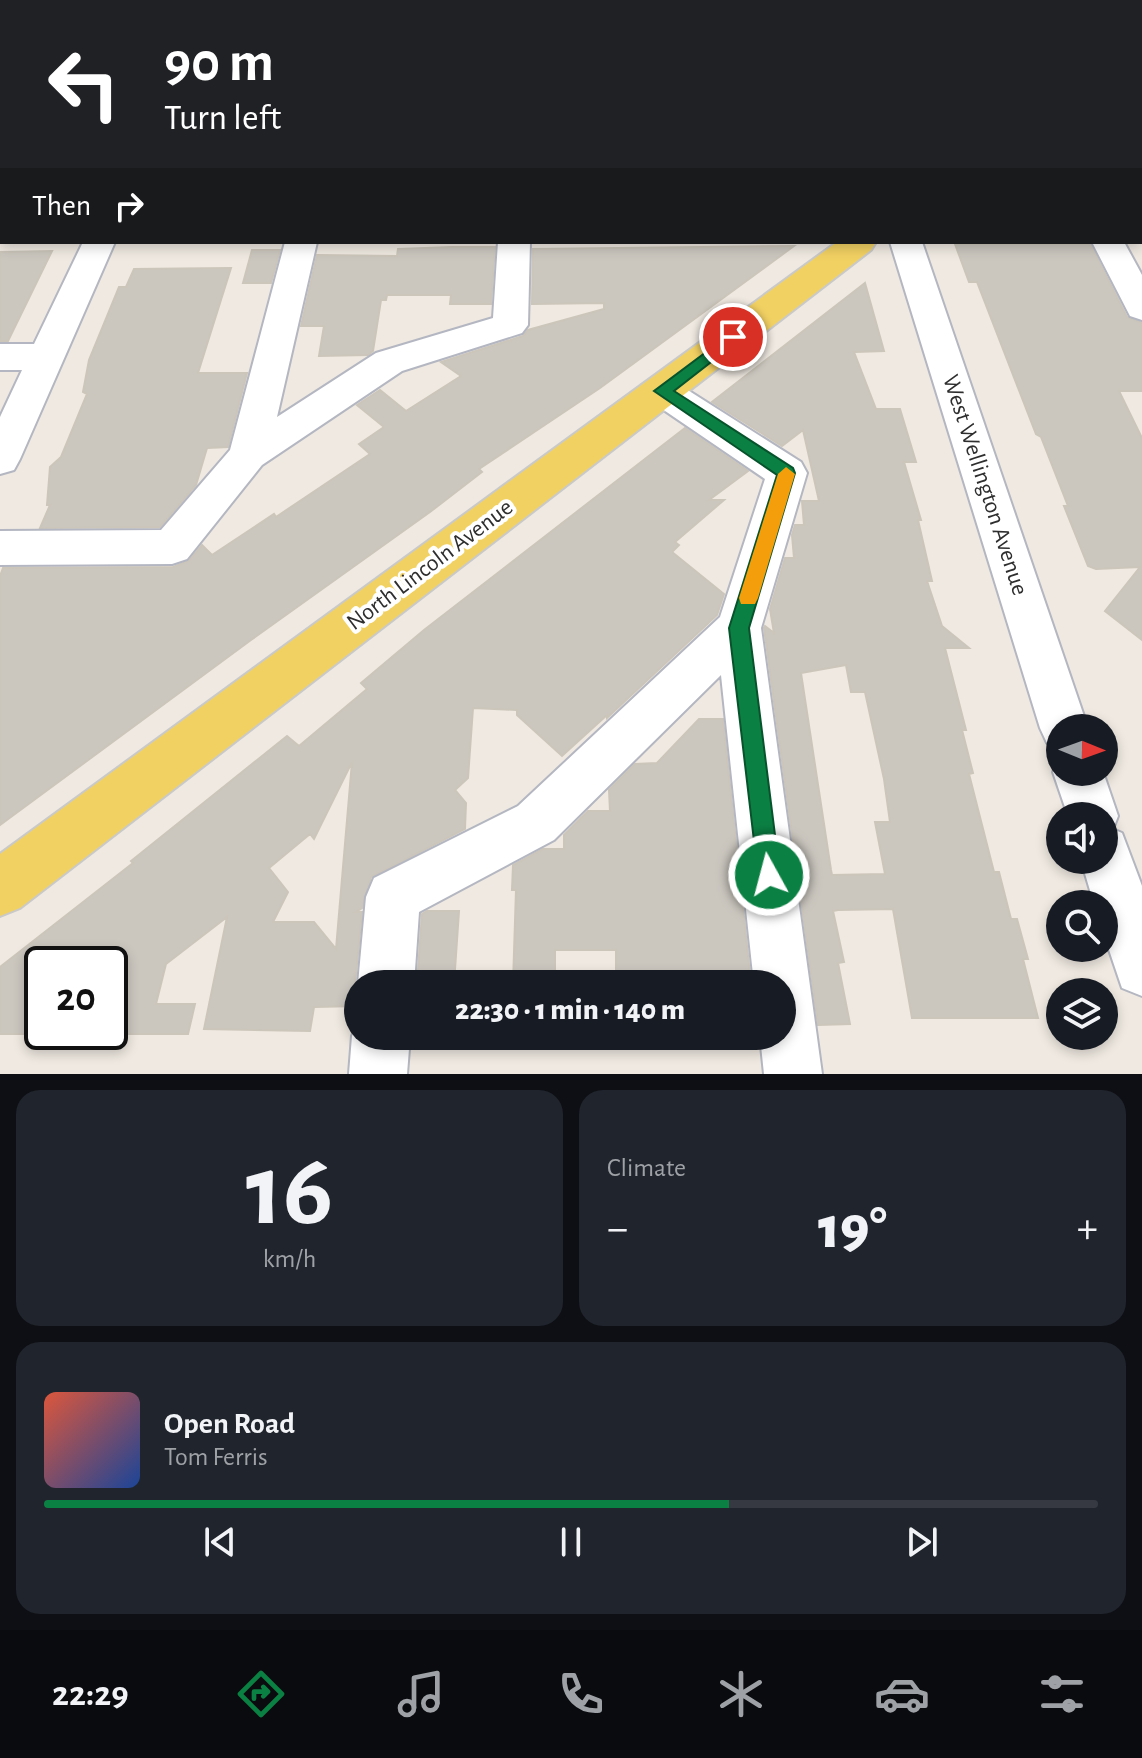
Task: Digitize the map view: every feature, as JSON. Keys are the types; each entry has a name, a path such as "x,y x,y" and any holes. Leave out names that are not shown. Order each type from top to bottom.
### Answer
{"main road":[{"name":"North Lincoln Avenue","path":"0,888 856,244"}],"street":[{"path":"0,459 98,244"},
{"path":"248,455 301,244"},
{"path":"0,548 172,547 248,455 389,362 510,325 514,244"},
{"name":"West Wellington Avenue","path":"907,244 1059,714"},
{"path":"1109,244 1142,308"},
{"path":"0,357 47,357"},
{"path":"662,391 787,473 739,628 793,1074"},
{"path":"387,970 393,897 536,823 739,628"},
{"path":"1111,874 1142,968"},
{"path":"378,1074 380,1050"}],"building":[{"path":"955,244 1090,244 1127,317 1142,323 1142,391 1119,391 1142,438 1142,640 1105,611 1140,567 1096,569 1088,566 1064,506 1068,506 1041,437 1036,434 977,282 969,282"},
{"path":"794,246 600,388 479,469 482,472 430,512 0,825 0,576 3,568 173,567 189,561 202,545 212,555 274,514 276,517 370,454 359,444 384,427 357,405 380,390 406,411 461,376 441,362 523,336 528,330 604,309 604,303 532,304 533,249"},
{"path":"495,247 491,304 450,304 451,295 387,295 386,300 381,300 373,351 368,355 319,356 324,326 301,326 317,255 397,256 398,249"},
{"path":"252,250 280,250 271,283 243,283"},
{"path":"52,251 8,341 0,341 0,252"},
{"path":"231,268 198,373 247,373 228,447 207,448 196,485 160,527 40,528 50,505 47,505 50,467 61,457 87,394 83,392 89,360 119,287 126,287 134,269"},
{"path":"865,283 884,351 854,352 876,409 900,409 916,462 904,462 921,520 918,520 932,581 927,581 942,626 969,648 945,648 966,730 962,730 973,773 969,774 994,872 999,872 1011,919 1017,919 1028,959 1023,959 1038,1018 912,1018 893,909 838,910 833,911 844,962 838,963 850,1024 818,1025 764,628 774,633 770,609 785,558 794,558 792,535 795,525 804,525 802,501 819,501 803,430 782,446 712,402","holes":["846,665 851,692 865,692 884,779 890,822 875,822 885,874 832,875 801,673"]},
{"path":"685,428 748,471 709,500 724,500 675,542 679,545 672,552 724,594 717,615 607,718 607,715 562,756 517,715 517,710 473,708 468,778 455,790 466,803 465,829 371,877 362,908 356,912 362,912 356,970 344,970 344,1006 314,1007 310,1031 204,1029 227,917 166,964 156,1004 195,1004 188,1034 128,1034 128,946 27,946 287,736 299,746 367,689 361,683 424,630","holes":["352,762 336,949 314,922 273,922 288,892 269,868 310,834 314,839"]},
{"path":"699,719 723,719 750,970 616,970 616,950 555,950 555,970 513,970 516,890 512,890 513,865 543,849 564,849 564,835 588,811 610,811 609,790 635,764 657,763"},
{"path":"427,911 459,911 455,970 418,970 422,914"},
{"path":"24,948 24,1034 0,1034 0,967"}],"slow traffic":[{"path":"748,598 786,474"}],"route":[{"path":"733,337 662,391 787,473 739,628 769,875"}]}
